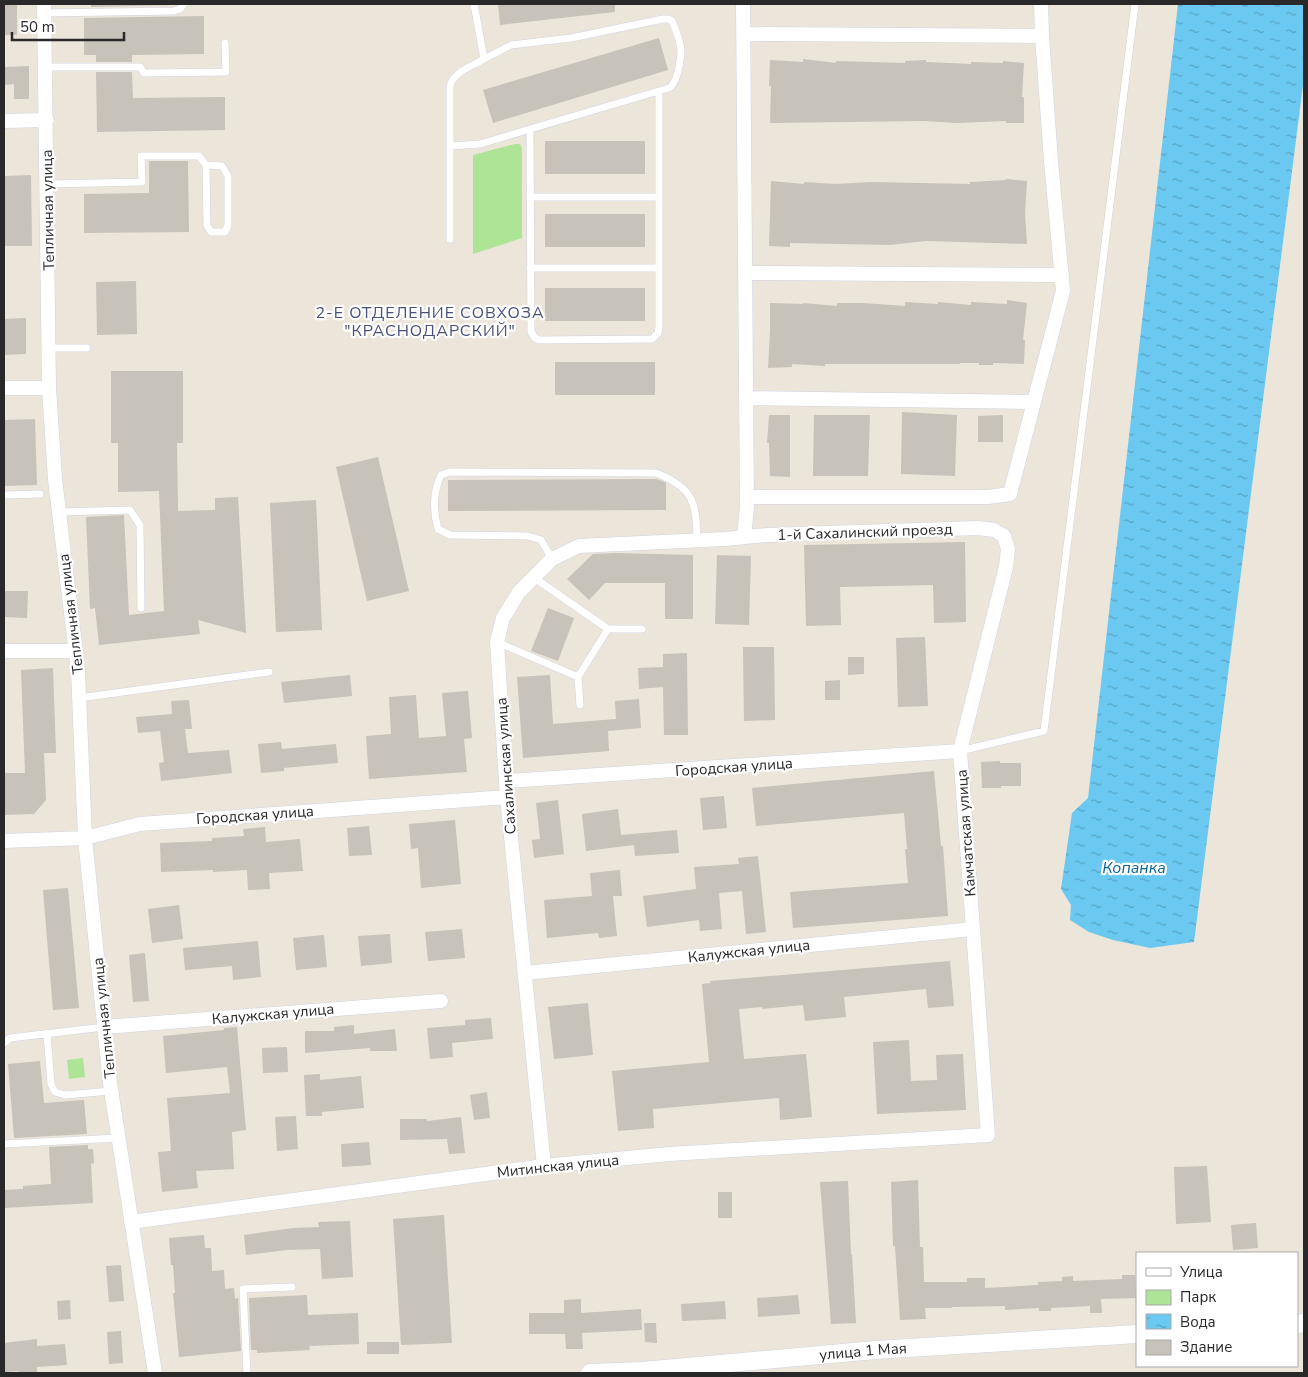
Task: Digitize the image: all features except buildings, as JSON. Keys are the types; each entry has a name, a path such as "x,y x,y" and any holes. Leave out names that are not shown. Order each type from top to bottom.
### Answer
{"street":[{"path":"744,4 747,496 744,537"},
{"path":"747,496 988,497 1010,494 1063,291 1041,4"},
{"name":"Тепличная улица","path":"44,8 47,120 49,388 55,479 75,651 85,838 111,1091 155,1373"},
{"path":"744,34 1042,36"},
{"path":"4,121 47,120"},
{"path":"745,273 1062,275"},
{"path":"4,388 49,388"},
{"path":"746,398 1033,402"},
{"name":"1-й Сахалинский проезд","path":"725,539 775,534 978,528 994,530 1004,536"},
{"name":"Камчатская улица","path":"988,1135 960,751 1006,567 1008,549 1004,536"},
{"name":"Сахалинская улица","path":"544,1166 507,797 497,642 503,618 518,592 552,559 579,546 725,539"},
{"path":"4,651 75,651"},
{"name":"Городская улица","path":"507,781 960,751"},
{"name":"Городская улица","path":"4,841 85,838 140,824 507,797"},
{"name":"Калужская улица","path":"525,973 972,930"},
{"name":"Калужская улица","path":"104,1027 441,1000"},
{"name":"Митинская улица","path":"132,1229 544,1166 669,1154 988,1135"},
{"name":"улица 1 Мая","path":"590,1373 642,1371 875,1350 1136,1334"}],"lane":[{"path":"44,8 174,11 180,9 184,4"},
{"path":"474,4 484,59"},
{"path":"960,751 1044,732 1135,4"},
{"path":"450,146 480,144 659,91 673,85 681,52 672,21 668,19 571,38 511,45 456,76 452,80 450,146 450,240"},
{"path":"46,67 140,67 144,73 226,72 226,43"},
{"path":"530,129 531,332 535,338 540,340 652,339 656,337 659,327 659,91"},
{"path":"47,184 142,182 141,156 199,156 206,165 207,225 211,232 226,232 228,225 228,176 222,166 206,165"},
{"path":"530,197 659,197"},
{"path":"530,268 659,268"},
{"path":"49,348 87,348"},
{"path":"552,559 541,540 528,536 450,535 438,529 435,517 436,487 441,475 450,472 656,473 670,479 683,488 691,499 696,513 697,540"},
{"path":"4,495 40,494"},
{"path":"59,512 130,510 140,526 141,608"},
{"path":"533,577 608,629 642,629"},
{"path":"580,705 578,678 608,629"},
{"path":"497,642 578,678"},
{"path":"79,698 269,672"},
{"path":"4,1043 10,1038 104,1027"},
{"path":"47,1034 51,1084 55,1092 65,1094 111,1091"},
{"path":"4,1144 118,1138"},
{"path":"247,1373 243,1289 292,1286"}],"green space":[{"path":"520,144 522,149 522,238 473,254 473,155"},
{"path":"83,1058 85,1077 69,1079 67,1060"}],"water":[{"name":"Копанка","path":"1178,4 1304,4 1304,77 1194,942 1150,948 1113,940 1089,932 1070,920 1071,905 1061,889 1072,813 1088,798"}],"district":[{"name":"2-Е ОТДЕЛЕНИЕ СОВХОЗА \"КРАСНОДАРСКИЙ\"","path":"430,322"}]}
